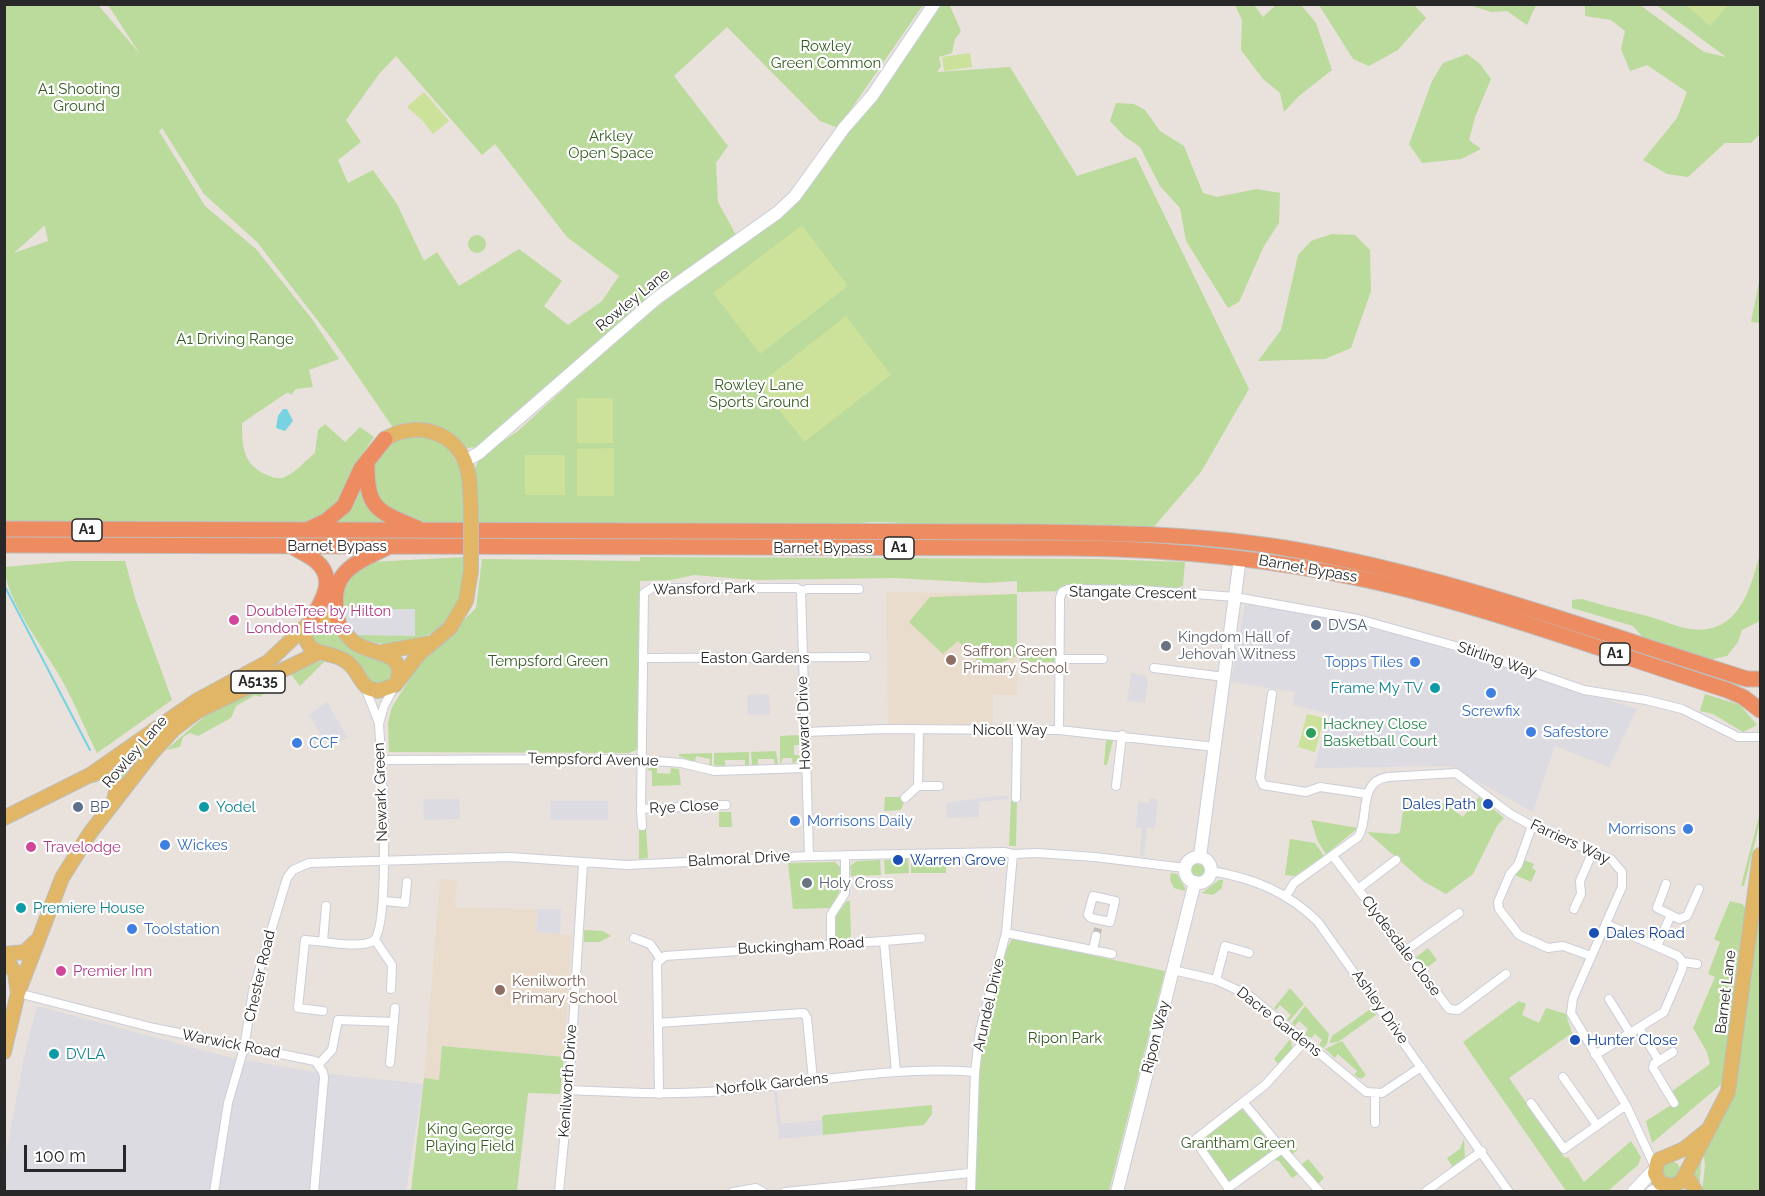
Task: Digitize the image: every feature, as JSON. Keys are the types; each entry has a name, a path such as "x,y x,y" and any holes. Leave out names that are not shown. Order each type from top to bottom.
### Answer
{"highway":[{"path":"307,530 326,521 344,506 361,469 386,439"},
{"path":"367,463 366,487 377,508 392,518 423,531"},
{"name":"Barnet Bypass","path":"4,529 1032,532 1151,534 1238,541 1332,556 1406,573 1747,679 1761,679"},
{"name":"Barnet Bypass","path":"4,545 1115,548 1240,558 1331,572 1449,602 1727,690 1743,697 1761,710"},
{"path":"292,546 315,560 326,577 325,597 309,622"},
{"path":"339,625 335,596 339,580 354,563 389,547"}],"main road":[{"path":"386,439 408,430 434,432 453,443 465,460 469,475 471,510 471,571 466,601 459,617 419,654 396,684 378,691 364,685 348,662 333,654 318,653 305,638 309,622 327,616 357,644 392,657 398,663 396,684"},
{"name":"Rowley Lane","path":"4,818 90,776 196,701 268,662 309,622"},
{"path":"379,652 433,643"},
{"name":"Rowley Lane","path":"39,935 67,867 114,801 161,742 205,707 318,653"},
{"path":"90,776 100,772 111,775 117,787 114,801"},
{"name":"Barnet Lane","path":"1672,1188 1686,1173 1726,1100 1761,855"},
{"name":"A5135","path":"18,993 15,973 4,955 26,952 39,935"},
{"name":"A5135","path":"4,1052 18,993 39,935"},
{"name":"Barnet Lane","path":"1655,1168 1669,1155 1709,1129"},
{"path":"1669,1155 1682,1160 1696,1191"},
{"path":"1655,1168 1658,1180 1672,1188"}],"street":[{"name":"Rowley Lane","path":"465,460 479,453 657,298 777,213 795,196 844,128 872,96 934,4"},
{"path":"1200,856 1240,558"},
{"name":"Wansford Park","path":"642,760 643,596 649,589 797,588 801,591 859,589"},
{"name":"Stangate Crescent","path":"1059,730 1060,598 1065,590 1142,590 1235,597"},
{"name":"Howard Drive","path":"801,591 809,856"},
{"name":"Stirling Way","path":"1235,597 1319,610 1391,627 1466,649 1584,690 1646,700 1682,709 1738,736 1757,737 1761,728"},
{"name":"Easton Gardens","path":"643,658 866,657"},
{"path":"1060,659 1103,659"},
{"path":"1154,668 1224,676"},
{"name":"Newark Green","path":"375,940 380,932 384,901 379,724 384,706 396,684"},
{"name":"Newark Green","path":"364,685 379,724"},
{"path":"1272,694 1260,778 1263,785 1306,792 1320,787 1367,794 1360,833 1333,856 1294,883 1286,896"},
{"path":"918,786 919,729"},
{"name":"Nicoll Way","path":"805,732 919,729 1059,730 1122,735 1215,747"},
{"path":"1016,798 1017,730"},
{"path":"1116,786 1122,735"},
{"name":"Tempsford Avenue","path":"380,760 642,760 681,763 715,771 806,768"},
{"name":"Rye Close","path":"642,760 642,826"},
{"name":"Farriers Way","path":"1367,794 1373,784 1382,778 1456,773 1509,813 1532,826 1614,862 1623,876 1622,887 1573,998 1571,1013 1626,1105 1655,1168"},
{"path":"905,798 918,786 939,786"},
{"name":"Rye Close","path":"641,809 726,805"},
{"path":"1532,826 1518,865 1510,874 1498,902 1499,909 1519,935 1548,948 1563,946 1591,956"},
{"name":"Balmoral Drive","path":"293,870 309,863 383,860 509,857 627,866 809,856 975,851 1069,855 1185,868"},
{"path":"1574,909 1581,894 1580,881 1593,851"},
{"name":"Arundel Drive","path":"971,1191 975,1072 980,1030 1006,933 1013,854"},
{"path":"831,945 831,915 845,893 845,855"},
{"path":"1200,856 1208,860 1211,871 1207,879 1195,882 1186,875 1185,868 1192,858 1200,856"},
{"name":"Clydesdale Close","path":"1333,856 1449,1009 1453,1011 1506,974"},
{"path":"1358,889 1396,860"},
{"name":"Kenilworth Drive","path":"559,1191 569,1090 583,864"},
{"name":"Chester Road","path":"214,1191 228,1103 244,1048 253,991 287,878 293,870"},
{"name":"Ashley Drive","path":"1211,871 1257,881 1300,906 1324,929 1509,1191"},
{"path":"384,901 405,903 407,882"},
{"name":"Ripon Way","path":"1117,1191 1195,882"},
{"path":"1666,884 1658,908 1684,919 1699,889"},
{"path":"323,941 326,906"},
{"path":"1405,951 1459,913"},
{"path":"1657,946 1671,915"},
{"path":"1606,924 1678,956 1683,962 1697,964"},
{"path":"1006,933 1112,954"},
{"path":"1093,950 1096,936"},
{"path":"634,938 650,944 660,958 657,963 659,1094"},
{"path":"884,941 921,938"},
{"path":"323,1011 298,1008 305,940 364,945 375,940 392,965 391,989"},
{"name":"Buckingham Road","path":"660,958 745,949 884,941 896,1072"},
{"path":"1216,980 1225,946 1248,953"},
{"path":"1595,1055 1664,1012 1682,970 1683,962"},
{"name":"Dacre Gardens","path":"1173,970 1216,980 1250,996 1362,1089 1375,1094"},
{"name":"Warwick Road","path":"18,993 154,1028 311,1060 319,1064"},
{"path":"1609,999 1630,1033"},
{"path":"390,1062 395,1008"},
{"path":"658,1023 804,1013 807,1018 813,1080"},
{"path":"314,1191 324,1078 319,1064 332,1050 338,1020 394,1022"},
{"path":"1639,1028 1659,1061"},
{"path":"1282,1149 1229,1190 1196,1139 1277,1074 1305,1041"},
{"path":"1673,1052 1654,1064 1654,1072 1674,1103"},
{"path":"1375,1123 1375,1094 1382,1093 1421,1067"},
{"name":"Norfolk Gardens","path":"569,1090 659,1094 751,1089 813,1080 922,1070 975,1072"},
{"path":"1563,1077 1596,1124"},
{"path":"1243,1102 1320,1191"},
{"path":"1531,1103 1564,1149 1596,1124 1626,1105"},
{"path":"1648,1149 1669,1155"},
{"path":"1425,1191 1482,1151"},
{"path":"1633,1191 1655,1168"},
{"path":"785,1191 970,1173"},
{"path":"733,1191 756,1188 763,1191"},
{"path":"1652,1191 1672,1188"}],"shaded area":[{"name":"Saffron Green Primary School","path":"886,592 1017,594 1017,695 993,695 993,724 888,724"},
{"path":"1245,604 1304,613 1411,638 1637,709 1609,767 1555,746 1533,812 1450,766 1314,768 1329,714 1293,705 1295,692 1231,682"},
{"path":"416,609 415,637 354,635 340,610"},
{"path":"1131,673 1144,675 1148,679 1145,703 1127,701"},
{"path":"769,694 770,714 748,715 747,695"},
{"path":"327,702 347,737 328,747 309,715"},
{"path":"1009,796 1009,799 979,802 979,817 947,818 946,803"},
{"path":"1150,798 1158,799 1155,829 1147,828 1144,856 1140,855 1142,828 1136,827 1138,802 1149,803"},
{"path":"423,799 459,799 460,819 424,820"},
{"path":"551,801 608,801 608,820 550,820"},
{"name":"Kenilworth Primary School","path":"440,879 457,880 455,908 537,909 536,932 572,935 564,1057 443,1046 439,1081 424,1078"},
{"path":"537,909 561,909 560,934 536,932"},
{"path":"37,1006 232,1058 320,1073 423,1084 406,1191 5,1192 5,1159 24,1057"},
{"path":"774,1091 777,1091 781,1124 822,1120 823,1135 779,1139"}],"green space":[{"path":"1685,4 1728,5 1710,26"},
{"path":"4,5 98,5 140,54 108,5 923,5 838,128 820,121 727,27 674,76 728,146 716,163 718,202 736,235 651,295 479,447 465,448 408,424 394,429 335,343 257,242 204,194 162,128 159,131 205,206 256,249 312,319 339,359 309,370 313,387 296,389 291,395 288,392 242,423 244,447 253,466 276,478 283,478 293,473 315,453 318,430 325,424 345,442 360,427 374,437 365,450 339,508 311,523 5,525","holes":["396,56 482,155 495,144 567,237 619,276 602,301 568,325 544,306 562,281 519,249 459,286 437,252 424,261 397,204 373,170 348,183 338,160 361,142 346,120 379,74","44,226 48,241 14,253"]},
{"name":"Rowley Lane Sports Ground","path":"941,5 950,6 961,31 955,39 952,53 939,57 941,66 937,72 1010,67 1077,176 1136,157 1249,389 1201,472 1152,529 918,525 880,522 842,526 479,525 474,471 480,457 518,431 630,328 797,200"},
{"path":"1235,5 1254,5 1263,17 1276,5 1301,5 1316,23 1332,70 1299,96 1284,112 1280,93 1263,79 1241,50 1242,20"},
{"path":"1319,5 1414,5 1426,18 1398,50 1369,66 1353,59"},
{"path":"1469,5 1536,5 1527,25 1507,11 1491,12"},
{"path":"1585,5 1640,5 1704,52 1726,57 1656,5 1760,5 1760,134 1751,143 1725,143 1688,177 1667,174 1643,160 1677,118 1687,92 1647,65 1630,71 1621,49 1625,31 1611,20 1585,16"},
{"path":"970,53 972,67 944,71 942,57"},
{"path":"1467,54 1480,64 1491,79 1475,117 1469,140 1481,149 1461,159 1422,163 1409,144 1432,81 1443,63"},
{"path":"424,92 449,121 433,134 423,121 407,107"},
{"path":"1116,103 1134,104 1145,110 1160,131 1184,146 1203,193 1217,197 1257,189 1280,193 1279,223 1264,246 1239,302 1228,308 1186,241 1180,208 1160,186 1140,147 1124,136 1110,121"},
{"path":"802,225 848,286 760,354 713,293"},
{"path":"1332,234 1355,235 1370,250 1371,291 1351,348 1325,359 1258,361 1281,330 1298,255 1311,241"},
{"path":"477,235 483,238 486,244 483,250 477,253 471,250 468,244 471,238"},
{"path":"1760,277 1760,323 1751,322"},
{"path":"846,316 891,375 804,442 759,384"},
{"path":"577,398 613,398 613,443 577,443"},
{"path":"406,434 438,438 454,458 464,488 466,525 410,522 374,498 372,475 376,459 395,440"},
{"path":"614,448 614,496 577,496 577,449"},
{"path":"525,455 565,455 565,495 525,495"},
{"path":"363,485 402,526 328,522"},
{"path":"338,536 1147,540 1240,548 1332,562 1436,587 1538,617 1741,684 1740,687 1261,554 1142,543 338,540"},
{"path":"1760,553 1760,621 1742,630 1738,642 1727,656 1709,660 1646,641 1633,626 1572,608 1572,600 1582,599 1685,628 1703,630 1717,626 1729,619 1746,597"},
{"path":"466,557 462,594 452,613 441,625 415,641 385,644 354,635 415,636 415,609 340,610 343,581 371,562"},
{"name":"Tempsford Green","path":"640,557 1096,559 1185,562 1183,586 1173,589 1017,592 1017,581 985,583 895,578 753,580 694,575 671,580 640,581 639,749 629,753 389,752 388,723 392,707 419,664 476,608 482,559 640,561"},
{"path":"70,561 125,561 136,601 172,700 97,753 63,682 11,594 5,567"},
{"path":"1017,594 1017,656 985,669 958,641 943,654 909,622 930,597"},
{"path":"323,621 390,660 394,678 378,686 315,644 310,630"},
{"path":"1055,656 1055,662 1020,662 1020,657"},
{"path":"326,660 300,686 290,673 321,661"},
{"path":"274,681 275,684 260,697 255,695 236,706 231,718 198,736 190,733 183,737 180,747 166,750 206,715"},
{"path":"1705,694 1740,705 1757,725 1743,732 1713,714 1700,711"},
{"path":"194,706 135,770 124,757"},
{"name":"Hackney Close Basketball Court","path":"1307,714 1324,718 1315,752 1298,747"},
{"path":"800,735 800,745 794,745 794,755 800,755 800,758 793,764 792,758 783,758 780,765 780,736"},
{"path":"1106,740 1113,740 1107,765 1104,765"},
{"path":"776,751 778,765 775,765 774,759 758,759 758,765 752,765 751,752"},
{"path":"749,752 749,765 745,766 745,760 725,760 725,766 714,765 714,753"},
{"path":"712,753 712,765 709,765 710,759 696,756 695,762 679,756 679,754"},
{"path":"122,761 134,772 122,787 110,769"},
{"path":"657,768 657,773 670,774 671,768 679,769 681,785 652,786 652,771 647,770"},
{"path":"885,797 902,797 905,800 901,810 884,811"},
{"path":"1479,797 1504,818 1497,826 1473,874 1446,894 1423,881 1367,832 1396,834 1400,832 1404,804 1444,803 1463,817"},
{"path":"1011,800 1017,800 1016,846 1009,846"},
{"path":"719,812 731,812 732,827 719,827"},
{"path":"1760,812 1760,822 1744,886 1741,886"},
{"path":"1311,820 1358,828 1326,854 1318,842"},
{"path":"639,827 646,827 648,858 639,859"},
{"path":"1290,839 1315,843 1324,856 1295,876 1285,875"},
{"path":"946,858 946,873 911,873 911,859"},
{"path":"908,859 909,873 885,874 884,860"},
{"path":"880,860 881,875 851,876 850,866 857,861"},
{"path":"1524,860 1534,864 1532,868 1536,871 1531,882 1515,875"},
{"path":"1198,861 1204,864 1207,870 1204,876 1198,879 1192,876 1189,870 1192,864"},
{"path":"835,862 841,868 840,884 838,894 830,908 793,909 788,863"},
{"path":"1171,873 1177,874 1185,891 1174,888 1170,880"},
{"path":"1219,880 1223,880 1222,888 1213,895 1202,893"},
{"path":"847,901 850,901 851,938 836,940 834,918"},
{"path":"1730,901 1742,904 1748,910 1724,1082 1652,1143 1646,1121 1676,1102 1671,1092 1710,1064 1707,1052 1693,1028 1715,977 1708,974 1720,942 1714,939"},
{"path":"1760,908 1760,1191 1702,1192 1705,1165 1703,1151 1732,1097"},
{"path":"584,930 603,931 611,936 599,942 584,942"},
{"name":"Ripon Park","path":"1013,938 1165,971 1109,1191 976,1192 974,1139 980,1059 1001,964"},
{"path":"1428,948 1437,960 1425,969 1415,958"},
{"path":"1290,988 1304,1004 1289,1021 1287,1020 1291,1015 1280,1005 1276,1010 1274,1008"},
{"path":"1519,1001 1526,1004 1522,1015 1539,1023 1546,1008 1566,1014 1572,1033 1509,1078 1565,1158 1568,1157 1584,1182 1631,1141 1641,1157 1638,1165 1608,1191 1566,1191 1463,1042"},
{"path":"1305,1006 1329,1034 1327,1044 1323,1048 1319,1045 1322,1040 1315,1034 1311,1038 1305,1034 1308,1029 1299,1021 1295,1026 1292,1023"},
{"path":"1372,1008 1376,1015 1338,1042 1329,1043 1332,1036"},
{"path":"1291,1038 1292,1049 1279,1065 1274,1059"},
{"path":"1342,1041 1366,1075 1361,1079 1354,1075 1357,1071 1338,1054 1335,1058 1325,1049"},
{"name":"King George Playing Field","path":"442,1046 564,1057 560,1094 528,1093 517,1191 411,1191 424,1078 439,1080"},
{"path":"932,1105 932,1114 924,1125 823,1135 822,1117 824,1115"},
{"name":"Grantham Green","path":"1241,1108 1274,1145 1274,1151 1236,1177 1236,1180 1228,1181 1211,1161 1212,1158 1205,1148 1202,1148 1200,1137"},
{"path":"1287,1137 1298,1149 1291,1155 1278,1141"},
{"path":"1464,1139 1465,1158 1453,1167 1447,1158 1460,1149"},
{"path":"1702,1155 1699,1190 1693,1175"},
{"path":"1283,1156 1298,1174 1292,1178 1279,1161 1274,1160"},
{"path":"1308,1159 1324,1178 1318,1184 1301,1165"},
{"path":"1671,1161 1677,1164 1680,1170 1677,1176 1671,1179 1665,1176 1662,1170 1665,1164"}],"water":[{"path":"283,409 287,409 293,421 285,431 276,428 278,416"}],"waterway":[{"path":"4,585 90,750"}],"tunnel":[{"path":"1096,936 1099,925"}],"place":[{"name":"DoubleTree by Hilton London Elstree","path":"234,620"},
{"name":"DVSA","path":"1316,625"},
{"name":"Kingdom Hall of Jehovah Witness","path":"1166,646"},
{"name":"Saffron Green Primary School","path":"951,660"},
{"name":"Topps Tiles","path":"1415,662"},
{"name":"Frame My TV","path":"1435,688"},
{"name":"Screwfix","path":"1491,693"},
{"name":"Safestore","path":"1531,732"},
{"name":"Hackney Close Basketball Court","path":"1311,733"},
{"name":"CCF","path":"297,743"},
{"name":"Dales Path","path":"1488,804"},
{"name":"BP","path":"78,807"},
{"name":"Yodel","path":"204,807"},
{"name":"Morrisons Daily","path":"795,821"},
{"name":"Morrisons","path":"1688,829"},
{"name":"Wickes","path":"165,845"},
{"name":"Travelodge","path":"31,847"},
{"name":"Warren Grove","path":"898,860"},
{"name":"Holy Cross","path":"807,883"},
{"name":"Premiere House","path":"21,908"},
{"name":"Toolstation","path":"132,929"},
{"name":"Dales Road","path":"1594,933"},
{"name":"Premier Inn","path":"61,971"},
{"name":"Kenilworth Primary School","path":"500,990"},
{"name":"Hunter Close","path":"1575,1040"},
{"name":"DVLA","path":"54,1054"}],"park label":[{"name":"Rowley Green Common","path":"826,54"},
{"name":"A1 Shooting Ground","path":"79,98"},
{"name":"Arkley Open Space","path":"611,144"},
{"name":"A1 Driving Range","path":"235,339"}]}
